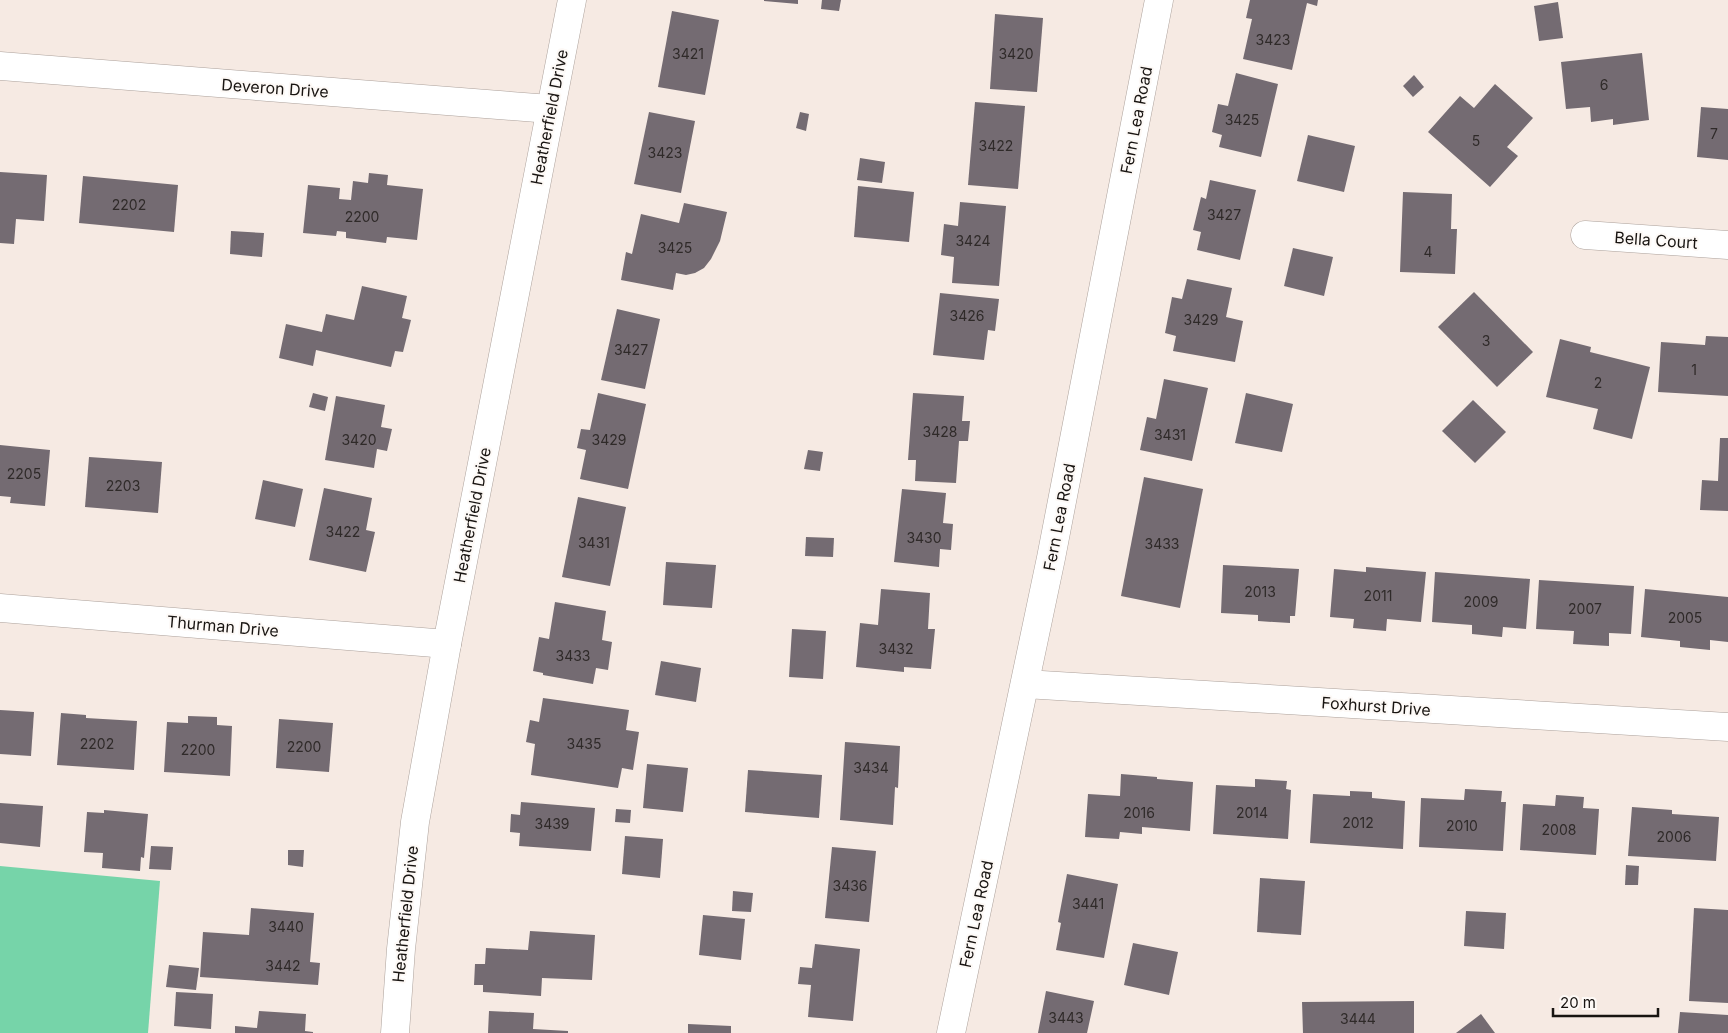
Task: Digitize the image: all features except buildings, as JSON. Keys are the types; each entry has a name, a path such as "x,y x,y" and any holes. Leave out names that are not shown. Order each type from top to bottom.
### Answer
{"street":[{"name":"Heatherfield Drive","path":"395,1033 401,948 415,822 446,644 572,0"},
{"name":"Fern Lea Road","path":"950,1033 1055,538 1159,0"},
{"name":"Deveron Drive","path":"0,66 550,109"},
{"name":"Bella Court","path":"1585,235 1728,245"},
{"name":"Thurman Drive","path":"0,608 446,644"},
{"name":"Foxhurst Drive","path":"1025,684 1728,728"}],"green space":[{"path":"0,866 160,881 148,1033 0,1033"}]}
